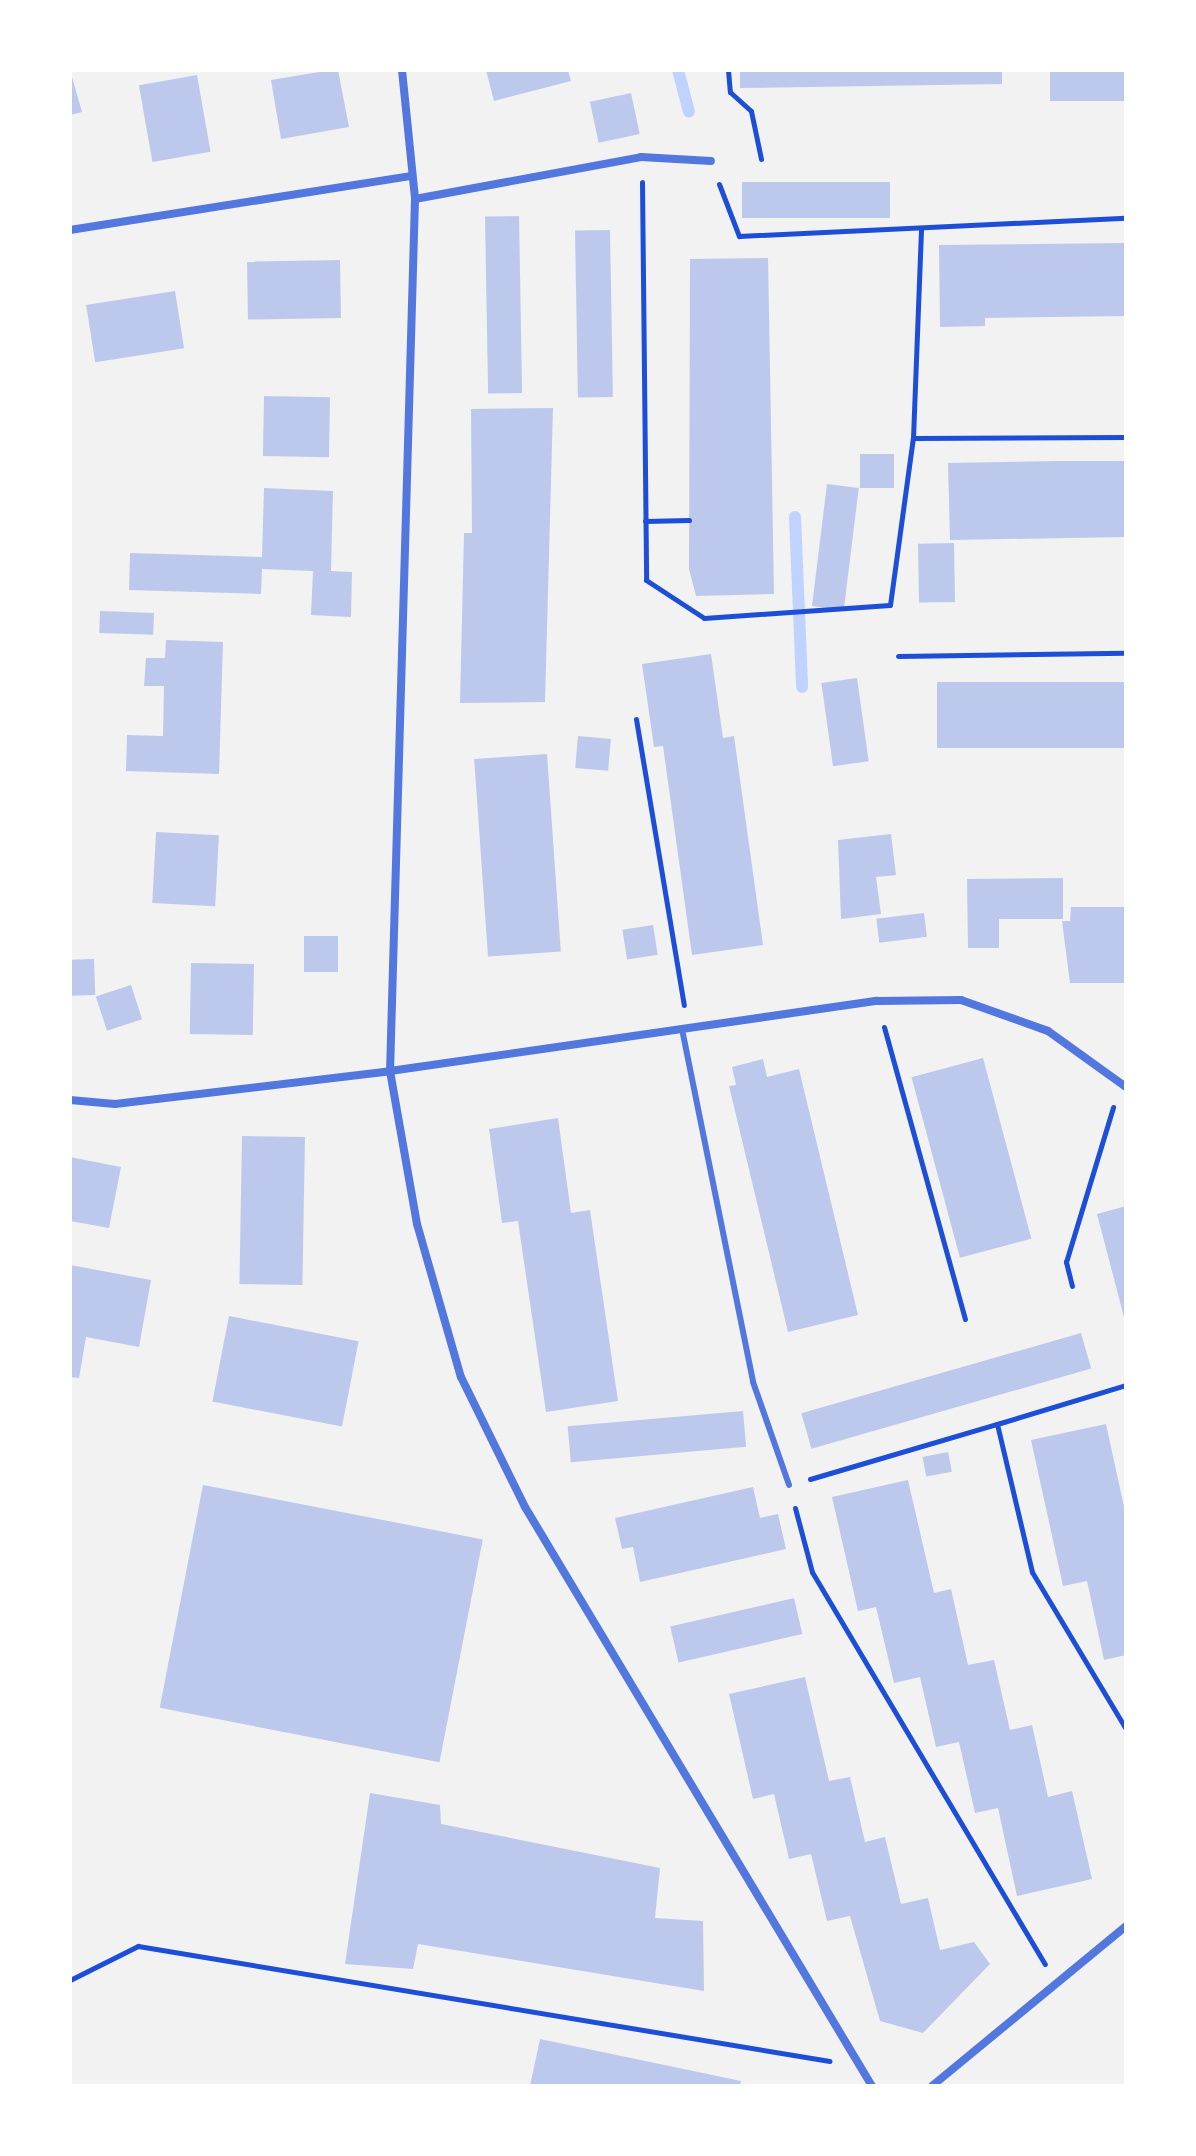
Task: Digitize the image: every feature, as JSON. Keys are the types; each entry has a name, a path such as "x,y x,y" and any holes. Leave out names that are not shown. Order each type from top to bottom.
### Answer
{"street":[{"path":"402,70 415,199 390,1071 417,1224 461,1377 525,1507 854,2066 872,2086"},
{"path":"415,199 641,157 711,161"},
{"path":"70,230 412,176"},
{"path":"70,1100 115,1104 390,1071 683,1034 877,1001 961,1000 1048,1031 1123,1085"},
{"path":"932,2086 1126,1926"}],"lane":[{"path":"683,1034 753,1382 789,1485"}],"path":[{"path":"728,70 730,92 751,111 761,159"},
{"path":"641,157 646,580 704,618 890,605 913,438 921,229"},
{"path":"711,161 739,236 1126,218"},
{"path":"913,438 1126,437"},
{"path":"645,521 689,520"},
{"path":"898,656 1126,653"},
{"path":"636,719 652,784 683,1034"},
{"path":"877,1001 965,1319"},
{"path":"1072,1286 1066,1262 1123,1085"},
{"path":"1056,1982 812,1572 789,1485 1126,1385"},
{"path":"997,1424 1032,1572 1126,1729"},
{"path":"70,1980 138,1946 854,2066"}],"building":[{"path":"70,70 82,112 70,115"},
{"path":"338,70 349,127 281,139 271,80"},
{"path":"486,70 568,70 571,81 494,101"},
{"path":"740,70 1002,70 1002,84 740,88"},
{"path":"1050,70 1126,70 1126,101 1050,101"},
{"path":"197,75 211,152 152,162 139,85"},
{"path":"631,93 640,134 599,143 590,102"},
{"path":"742,182 890,182 890,218 742,218"},
{"path":"519,216 522,393 488,394 485,217"},
{"path":"610,230 613,397 578,398 575,231"},
{"path":"1126,243 1126,316 985,318 985,326 940,327 939,245"},
{"path":"768,258 774,594 696,596 689,569 690,259"},
{"path":"340,260 341,318 248,320 247,262"},
{"path":"175,291 184,348 95,362 86,305"},
{"path":"264,396 330,397 329,457 263,456"},
{"path":"553,408 545,702 460,703 464,533 472,533 471,409"},
{"path":"860,454 894,454 894,488 860,488"},
{"path":"1126,461 1126,537 950,540 948,463"},
{"path":"827,484 859,488 844,610 812,606"},
{"path":"264,488 333,491 331,571 352,572 351,617 311,615 313,571 262,569 261,594 129,590 130,553 262,557"},
{"path":"954,543 955,602 919,603 918,544"},
{"path":"100,611 154,613 153,635 99,633"},
{"path":"166,640 223,642 219,774 126,771 127,735 163,736 164,686 144,686 146,658 165,658"},
{"path":"711,654 723,738 734,736 763,945 692,955 663,746 654,747 642,664"},
{"path":"857,678 869,761 833,766 821,683"},
{"path":"937,682 1126,682 1126,748 937,748"},
{"path":"578,736 611,739 608,771 575,768"},
{"path":"547,754 561,952 488,957 474,759"},
{"path":"156,832 219,835 215,906 152,903"},
{"path":"891,834 896,875 876,877 881,914 841,919 838,840"},
{"path":"1063,878 1063,919 999,919 999,948 968,948 967,879"},
{"path":"1071,907 1126,907 1126,983 1070,983 1062,921 1070,921"},
{"path":"924,913 927,937 879,943 876,919"},
{"path":"653,925 658,955 627,959 622,930"},
{"path":"304,936 338,936 338,972 304,972"},
{"path":"94,959 95,995 71,996 70,960"},
{"path":"191,963 254,964 253,1035 190,1034"},
{"path":"131,985 142,1019 107,1031 96,996"},
{"path":"983,1058 1031,1239 960,1258 912,1077"},
{"path":"763,1059 767,1077 799,1069 858,1315 788,1332 729,1086 736,1085 732,1067"},
{"path":"558,1118 571,1213 590,1210 618,1401 546,1412 518,1221 502,1223 489,1129"},
{"path":"242,1136 305,1137 302,1285 239,1284"},
{"path":"70,1157 121,1167 109,1228 70,1221"},
{"path":"1126,1206 1126,1321 1125,1321 1097,1214"},
{"path":"70,1265 151,1280 139,1347 86,1337 79,1378 70,1377"},
{"path":"229,1316 359,1341 342,1427 212,1401"},
{"path":"1081,1333 1091,1369 811,1449 801,1413"},
{"path":"743,1411 746,1447 571,1462 568,1426"},
{"path":"1106,1424 1126,1516 1126,1655 1104,1660 1087,1581 1063,1586 1031,1440"},
{"path":"948,1452 952,1472 926,1477 922,1457"},
{"path":"908,1480 934,1593 951,1589 968,1665 994,1660 1010,1730 1032,1725 1048,1797 1072,1791 1092,1879 1017,1896 998,1808 975,1813 959,1742 936,1747 920,1677 894,1683 876,1607 858,1611 832,1497"},
{"path":"203,1485 483,1539 439,1762 160,1708"},
{"path":"753,1487 760,1518 778,1514 786,1549 640,1582 633,1547 622,1549 615,1518"},
{"path":"794,1598 802,1634 679,1663 670,1627"},
{"path":"805,1677 829,1781 850,1777 865,1842 885,1837 901,1904 928,1898 940,1950 974,1942 990,1964 923,2033 880,2021 850,1916 827,1921 811,1854 789,1859 774,1794 753,1799 729,1694"},
{"path":"370,1793 440,1805 441,1824 660,1868 655,1918 703,1921 704,1991 418,1944 413,1969 345,1964"},
{"path":"540,2039 741,2081 740,2086 530,2086"}],"waterway":[{"path":"678,70 689,112"},
{"path":"795,517 802,687"}]}
